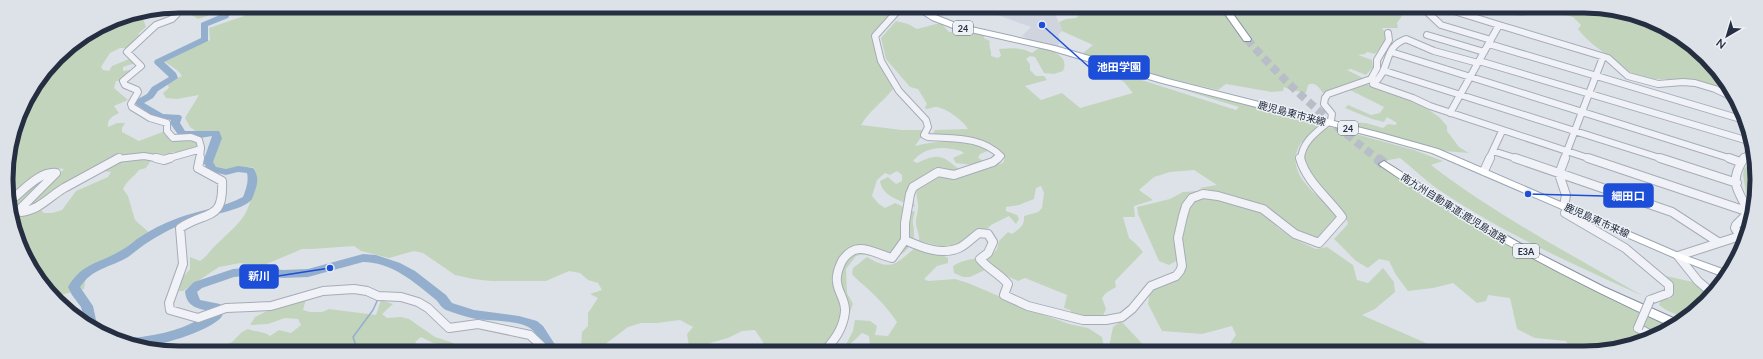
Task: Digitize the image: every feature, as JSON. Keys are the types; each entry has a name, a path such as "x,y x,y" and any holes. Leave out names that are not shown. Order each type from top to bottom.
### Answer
{"highway":[{"path":"1228,13 1247,39"},
{"name":"南九州自動車道;鹿児島道路","path":"1384,164 1434,198 1506,240 1601,289 1671,322"}],"main road":[{"name":"鹿児島東市来線","path":"926,13 956,26 1046,46 1150,77 1410,144 1448,156 1678,256 1722,272"}],"street":[{"path":"177,13 172,18 156,25 142,39 128,49 127,52 130,57 138,61 141,66 123,81 125,85 137,90 138,92 130,104 132,107 150,118 167,122 168,132 173,138 197,138 201,141 198,168 202,172 218,177 222,182 222,202 215,213 188,222 180,228 183,264 169,303 170,310 198,318 226,308 271,306 318,292 354,289 367,291 378,296 401,297 418,302 428,308 449,328 458,328 478,324 530,336 541,346"},
{"path":"828,346 837,337 841,328 845,305 837,283 841,264 848,255 858,249 870,250 892,258 905,240 905,223 910,194 913,187 938,172 954,175 994,162 1001,156 994,148 981,142 928,137 924,135 928,128 926,120 898,91 892,77 881,61 876,39 877,33 886,27 896,13"},
{"path":"1428,13 1441,25 1490,42 1596,76 1738,118"},
{"path":"1460,13 1603,57 1617,64 1625,75 1656,83 1684,82 1699,84 1727,94"},
{"path":"1450,113 1499,25"},
{"path":"905,240 926,249 946,251 960,247 979,233 988,234 992,242 988,253 980,260 985,266 1000,274 1008,284 1004,295 1028,306 1083,320 1106,320 1122,316 1132,310 1146,295 1151,286 1176,276 1182,266 1178,238 1186,206 1192,198 1207,194 1263,209 1283,226 1306,239 1319,243 1342,217 1330,200 1314,185 1300,161 1300,152 1305,142 1331,120 1332,114 1324,104 1325,98 1328,94 1371,79 1377,68 1377,60 1389,40 1388,33"},
{"path":"1427,35 1484,52"},
{"path":"1745,140 1479,62 1434,51 1406,39 1395,45 1386,60 1385,71 1378,81 1373,84 1502,131 1747,211"},
{"path":"1391,52 1740,162"},
{"path":"1603,57 1559,174 1560,182 1568,196 1565,213 1625,248 1669,286 1669,293 1667,295 1653,297 1650,300 1638,328 1647,333"},
{"path":"1385,71 1737,183"},
{"path":"1484,171 1502,131"},
{"path":"14,198 42,176 49,172 56,173 20,209 21,212 30,211 39,207 63,189 120,158 144,156 164,160 201,149"},
{"path":"1493,151 1672,212 1718,242"},
{"path":"1747,209 1739,194 1736,176 1740,162 1748,153"},
{"path":"1740,236 1735,228 1736,225 1746,216"},
{"path":"1708,290 1698,281 1678,256 1740,236"}],"shaded area":[{"path":"992,13 1060,13 1056,16 1062,31 1058,35 1060,39 1058,46 1031,40 1022,36 1031,27"}],"green space":[{"path":"189,13 211,13 210,15 198,19"},
{"path":"248,13 893,13 873,35 877,56 893,89 868,115 861,125 902,130 926,130 915,146 935,142 953,142 990,150 980,154 978,158 986,162 980,166 956,163 953,158 964,153 947,148 931,149 917,157 913,161 917,163 931,158 941,157 961,171 941,171 915,184 912,196 915,207 893,198 884,191 880,181 888,177 896,184 902,181 902,175 897,171 890,175 885,173 877,180 872,196 879,204 885,208 895,203 915,212 913,221 914,238 909,247 901,255 887,261 872,255 856,256 846,269 847,293 853,304 844,330 835,346 764,346 763,342 755,330 742,331 728,338 710,343 710,346 689,346 687,334 693,327 680,320 657,323 641,323 628,327 603,346 581,346 582,332 588,326 588,313 598,298 590,294 602,290 598,283 588,280 580,273 569,271 546,281 491,281 473,279 455,275 423,253 414,251 389,258 361,251 354,246 302,249 262,266 240,263 219,267 183,291 179,291 181,279 190,269 190,257 200,261 203,259 245,214 251,198 255,175 253,167 224,171 212,171 207,169 205,162 211,151 215,135 211,132 198,133 190,127 185,118 199,95 177,99 166,98 163,93 169,88 167,83 182,76 176,69 164,61 168,57 210,40 209,28 244,16"},
{"path":"1082,13 1399,13 1402,16 1397,23 1398,28 1382,28 1387,36 1387,39 1375,54 1367,52 1365,54 1358,55 1372,60 1373,67 1366,75 1351,69 1347,70 1365,79 1361,81 1369,85 1422,105 1439,117 1447,126 1447,131 1459,147 1469,153 1444,151 1346,125 1344,122 1366,123 1383,128 1388,124 1395,125 1397,123 1387,117 1384,122 1372,119 1345,108 1348,105 1371,115 1380,113 1384,107 1344,87 1323,93 1317,86 1310,84 1308,85 1306,93 1284,87 1283,91 1272,92 1226,84 1218,90 1118,66 1082,54 1093,45 1062,31 1059,22 1066,19 1076,18"},
{"path":"1491,13 1528,13 1523,16"},
{"path":"1564,13 1594,13 1616,16 1637,22 1667,35 1685,47 1709,70 1728,97 1681,80 1650,79 1634,75 1587,39 1578,29 1581,25 1573,17 1565,15"},
{"path":"143,17 146,27 138,34 144,36 131,48 120,48 110,53 101,67 103,70 109,71 112,66 129,59 135,63 123,67 123,71 137,69 126,80 116,81 114,88 128,100 114,106 119,113 109,120 108,127 117,123 125,123 122,128 122,132 139,141 165,131 172,140 195,141 197,144 195,155 180,157 175,152 151,157 125,156 31,208 29,204 64,169 54,168 14,198 13,169 16,147 22,126 35,96 54,70 78,47 106,30"},
{"path":"896,21 908,24 917,29 942,24 949,32 984,34 984,38 990,41 989,45 991,56 998,58 1001,56 999,49 1012,48 1032,53 1040,47 1058,54 1064,61 1063,71 1054,74 1044,73 1035,57 1030,56 1026,59 1030,64 1030,70 1036,76 1044,76 1047,80 1025,86 1041,100 1062,93 1080,108 1133,93 1124,82 1111,74 1110,70 1236,110 1239,107 1180,89 1281,113 1318,126 1299,146 1296,157 1296,167 1300,176 1314,193 1339,214 1318,246 1301,239 1258,205 1229,194 1199,188 1217,185 1194,170 1170,172 1154,177 1139,190 1153,200 1134,206 1135,217 1123,217 1129,238 1143,252 1115,281 1116,287 1106,293 1102,298 1106,309 1101,320 1075,319 1070,310 1064,308 1067,295 1025,278 1018,281 1003,274 985,270 970,277 963,277 954,273 953,266 966,260 991,256 997,249 999,241 1008,232 1012,234 1021,227 1024,222 1024,216 1038,212 1042,208 1044,193 1041,186 1036,188 1034,199 1019,205 1006,207 1006,211 1017,215 1019,219 1016,224 1009,216 991,225 967,249 948,248 919,241 919,234 916,227 918,205 916,192 918,186 937,175 967,174 1003,163 1005,157 990,145 972,138 932,135 935,130 968,129 950,112 936,107 926,109 925,107 927,104 918,89 910,87 886,59 881,38"},
{"path":"1330,127 1414,150 1443,161 1431,165 1456,184 1508,218 1643,296 1542,249 1493,223 1439,190 1400,158 1378,162 1424,197 1490,236 1605,296 1668,324 1637,337 1616,343 1594,346 1568,346 1566,341 1535,338 1517,329 1510,298 1488,295 1486,301 1477,303 1453,283 1433,288 1408,291 1396,275 1389,261 1379,259 1368,268 1356,261 1334,239 1348,224 1338,206 1314,183 1308,174 1305,163 1306,150 1310,142 1322,131"},
{"path":"122,159 152,159 146,168 139,170 123,189 128,196 135,220 154,237 149,242 137,249 103,260 98,267 86,276 84,289 60,295 47,281 30,253 22,233 14,201 51,173 25,208 37,211 41,210 44,213 52,213 62,210 76,191 108,177 111,172 104,171"},
{"path":"1750,164 1749,203 1743,174 1744,169"},
{"path":"1198,191 1222,197 1270,214 1277,227 1294,239 1316,249 1327,247 1353,265 1357,280 1368,283 1383,268 1394,282 1395,292 1375,309 1362,315 1433,346 1228,346 1236,335 1232,326 1202,334 1162,331 1148,304 1151,286 1173,278 1183,267 1178,260 1169,265 1159,261 1138,214 1137,207 1170,199 1183,192"},
{"path":"916,247 932,249 948,258 948,263 937,266 924,279 928,281 955,279 968,283 1039,313 1069,324 1088,328 1102,337 1104,346 861,346 870,345 869,336 862,333 848,346 845,346 853,331 855,320 870,321 877,326 875,335 888,336 897,322 880,301 852,274 853,268 867,257 876,262 889,265 899,261"},
{"path":"1655,271 1666,276 1693,282 1705,293 1679,316 1659,305 1661,299 1670,299 1674,296"},
{"path":"306,299 303,310 310,312 322,312 329,309 376,315 381,300 393,304 382,314 387,318 401,317 409,319 435,337 451,342 458,346 433,343 421,337 415,342 419,346 222,346 232,342 242,332 248,329 265,333 270,336 279,330 291,333 301,325 298,319 285,318 268,324 250,325 255,317 267,311"},
{"path":"1121,321 1144,346 1109,346 1113,327"}],"waterway":[{"path":"90,320 87,306 74,287 85,273 124,254 158,231 182,220 228,207 247,199 253,180 250,170 238,169 226,172 212,169 208,162 217,138 216,133 200,135 182,134 175,123 177,117 161,116 139,103 150,96 155,89 174,78 173,75 158,62 205,39 204,25 225,16 226,13"},
{"path":"142,342 166,338 188,331 208,321 217,314 216,307 199,304 193,300 191,291 198,285 233,273 256,271 283,274 308,273 363,258 372,258 396,266 411,274 442,298 448,306 474,314 519,320 533,324 539,329 550,346"},
{"path":"356,346 353,337 373,310 378,299"}],"tunnel":[{"path":"1247,39 1293,88 1343,132 1378,159"},
{"path":"1377,158 1384,164"}],"place":[{"name":"池田学園","path":"1042,25"},
{"name":"細田口","path":"1528,194"},
{"name":"新川","path":"330,268"}]}
